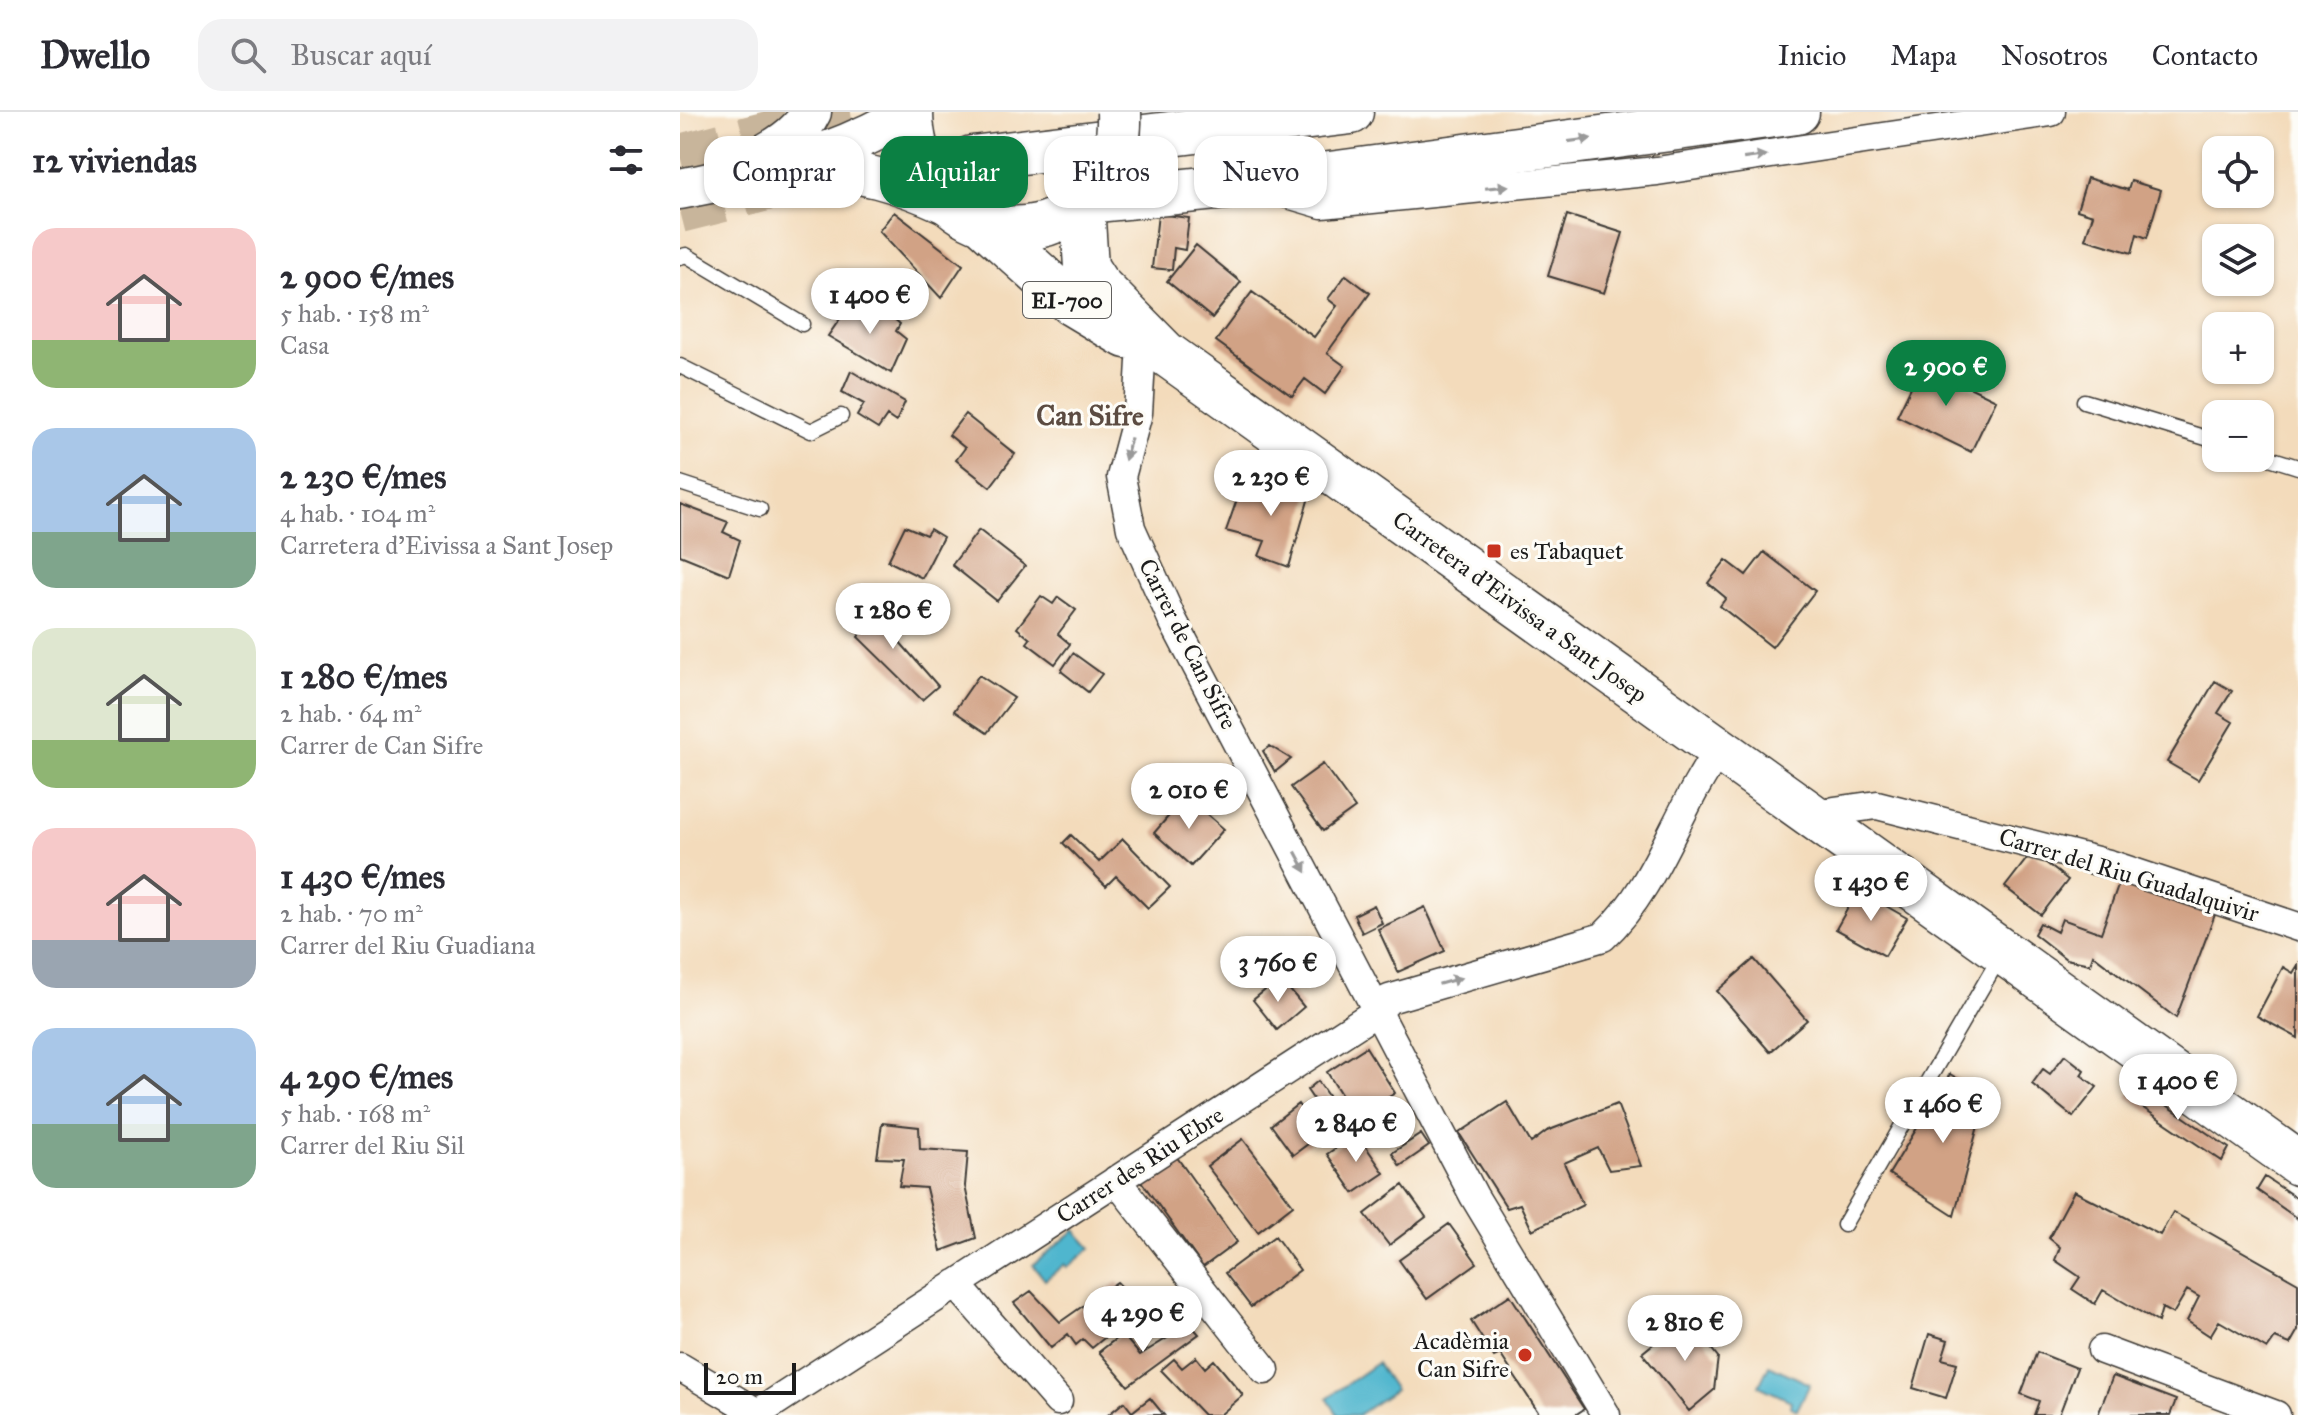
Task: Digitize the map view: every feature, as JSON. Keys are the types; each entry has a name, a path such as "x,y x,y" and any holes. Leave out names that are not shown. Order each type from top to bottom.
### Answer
{"main road":[{"name":"Carretera d'Eivissa a Sant Josep","path":"911,112 915,153 923,172 966,214 1071,303 1153,349 1719,750"},
{"path":"1119,112 1119,136"},
{"path":"1028,151 1351,112"},
{"path":"1327,174 1797,112"},
{"path":"966,214 1025,228 1065,216 1075,208"},
{"name":"Carretera d'Eivissa a Sant Josep","path":"1089,208 1086,267 1153,349"},
{"name":"EI-700","path":"1719,750 2298,1163"}],"street":[{"path":"691,187 786,140 807,122 811,112"},
{"path":"863,136 911,112"},
{"path":"1327,204 1657,171 2051,112"},
{"path":"864,173 899,182 966,214"},
{"name":"Carrer de Can Sifre","path":"1153,349 1121,477 1131,528 1172,619 1474,1196 1606,1415"},
{"name":"Carrer des Riu Ebre","path":"759,1414 1379,1010 1389,999 1603,937 1623,918 1653,872 1705,769 1719,750"},
{"name":"Carrer del Riu Guadalquivir","path":"1824,824 1834,811 1877,805 2109,864 2298,927"},
{"path":"1116,1180 1265,1370"},
{"path":"956,1284 1058,1401"},
{"path":"2102,1350 2276,1415"},
{"path":"680,1367 759,1414"}],"lane":[{"path":"680,257 686,255 802,324"},
{"path":"680,366 811,431 841,416"},
{"path":"2084,401 2202,437"},
{"path":"2274,459 2298,467"},
{"path":"680,483 760,509"},
{"path":"1844,1225 2003,952"}],"water":[{"path":"1075,1230 1091,1248 1067,1268 1065,1264 1045,1280 1033,1265"},
{"path":"1377,1363 1395,1390 1358,1415 1338,1415 1327,1398"},
{"path":"1769,1365 1810,1384 1797,1410 1790,1406 1791,1401 1759,1386"}],"building":[{"path":"2087,178 2128,190 2131,181 2161,190 2147,238 2137,234 2132,253 2085,239 2093,215 2077,210"},
{"path":"894,212 963,265 941,298 879,231"},
{"path":"1158,214 1189,218 1185,250 1174,248 1172,270 1152,268"},
{"path":"1567,215 1623,233 1604,293 1548,276"},
{"path":"1196,245 1241,282 1212,318 1167,281"},
{"path":"1346,275 1370,293 1327,353 1345,366 1325,394 1305,379 1292,396 1216,341 1252,292 1314,337 1337,306 1328,299"},
{"path":"851,303 876,319 884,310 900,324 896,331 906,339 891,373 828,336"},
{"path":"1922,364 1996,400 1971,452 1897,416"},
{"path":"851,371 905,402 896,422 887,416 878,429 857,416 864,404 842,392"},
{"path":"965,414 1015,454 990,487 956,460 965,448 949,435"},
{"path":"1244,479 1280,493 1283,482 1311,490 1289,567 1259,556 1265,541 1226,531"},
{"path":"680,504 728,522 723,532 740,540 729,575 680,555"},
{"path":"905,526 926,535 930,529 943,537 922,578 888,561"},
{"path":"979,530 1025,566 997,601 952,565"},
{"path":"1764,552 1815,591 1772,647 1720,606 1726,598 1708,583 1726,560 1746,575"},
{"path":"871,595 882,602 878,617 938,686 922,700 858,637 865,627 857,619"},
{"path":"1041,596 1053,604 1058,597 1076,610 1058,634 1070,644 1055,664 1027,643 1030,639 1017,628"},
{"path":"1073,653 1102,674 1088,692 1061,671"},
{"path":"979,675 1014,698 987,733 954,711"},
{"path":"2215,681 2232,691 2218,713 2233,722 2198,780 2167,762"},
{"path":"1270,746 1291,759 1275,772 1263,751"},
{"path":"1323,764 1355,808 1323,831 1291,787"},
{"path":"1186,796 1224,829 1191,866 1154,833"},
{"path":"1071,835 1099,862 1123,839 1170,887 1148,908 1116,876 1106,886 1063,843"},
{"path":"2032,852 2068,880 2041,915 2005,887"},
{"path":"2121,877 2217,909 2176,1018 2093,955 2090,964 2066,959 2034,934 2040,923 2057,932 2062,919 2101,933"},
{"path":"1858,890 1907,918 1885,956 1836,929"},
{"path":"1374,905 1382,923 1362,933 1354,915"},
{"path":"1425,907 1445,951 1398,972 1378,929"},
{"path":"1754,959 1807,1020 1770,1052 1717,991"},
{"path":"2298,965 2298,1038 2257,1016 2283,967 2293,973"},
{"path":"1280,978 1304,1007 1277,1030 1253,1000"},
{"path":"1366,1047 1395,1093 1356,1118 1327,1072"},
{"path":"2065,1055 2084,1070 2081,1075 2097,1087 2073,1117 2032,1084 2043,1069 2050,1074"},
{"path":"1950,1074 1986,1096 1954,1216 1889,1174"},
{"path":"1318,1081 1344,1120 1332,1127 1307,1090"},
{"path":"2136,1084 2229,1148 2222,1161 2127,1097"},
{"path":"1507,1102 1531,1143 1547,1131 1617,1104 1641,1166 1609,1170 1598,1148 1564,1163 1583,1205 1532,1230 1520,1204 1507,1208 1459,1133"},
{"path":"1298,1104 1320,1135 1293,1155 1271,1125"},
{"path":"882,1123 919,1127 920,1149 968,1152 965,1186 976,1238 941,1251 926,1188 899,1186 904,1159 877,1158"},
{"path":"1357,1134 1384,1173 1354,1193 1327,1154"},
{"path":"1421,1134 1429,1146 1400,1166 1392,1153"},
{"path":"1243,1139 1293,1205 1258,1232 1207,1166"},
{"path":"1176,1156 1237,1242 1203,1267 1141,1181"},
{"path":"2265,1177 2298,1199 2298,1219 2257,1190"},
{"path":"1403,1185 1426,1217 1389,1245 1365,1214"},
{"path":"2074,1191 2160,1235 2173,1212 2298,1283 2298,1330 2290,1344 2275,1338 2267,1349 2219,1321 2210,1336 2187,1321 2199,1297 2187,1290 2173,1314 2162,1308 2158,1322 2103,1290 2095,1304 2072,1289 2080,1277 2055,1260 2060,1247 2049,1238"},
{"path":"1449,1224 1477,1263 1427,1299 1399,1260"},
{"path":"1275,1236 1300,1270 1251,1307 1225,1273"},
{"path":"1117,1282 1142,1307 1092,1348 1083,1339 1076,1345 1068,1334 1051,1348 1014,1303 1031,1291 1060,1322"},
{"name":"Acadèmia Can Sifre","path":"1510,1295 1584,1409 1575,1415 1540,1415 1500,1354 1494,1357 1471,1321"},
{"path":"1686,1317 1718,1357 1714,1390 1689,1411 1642,1353"},
{"path":"1190,1324 1199,1334 1128,1386 1099,1352 1122,1334 1140,1355"},
{"path":"1929,1334 1948,1340 1942,1359 1957,1363 1946,1398 1913,1388"},
{"path":"2037,1352 2077,1368 2059,1415 2034,1415 2039,1401 2021,1394"},
{"path":"1196,1357 1205,1368 1214,1360 1243,1395 1220,1415 1204,1415 1161,1370 1174,1359 1182,1368"},
{"path":"2113,1376 2176,1400 2170,1415 2098,1415"},
{"path":"1150,1398 1164,1415 1108,1415 1124,1402 1132,1412"}],"tunnel":[{"path":"680,156 768,133 909,112"},
{"path":"680,211 704,205"}],"place":[{"name":"es Tabaquet","path":"1494,551"},
{"name":"Acadèmia Can Sifre","path":"1525,1355"}],"district":[{"name":"Can Sifre","path":"1090,415"}]}
